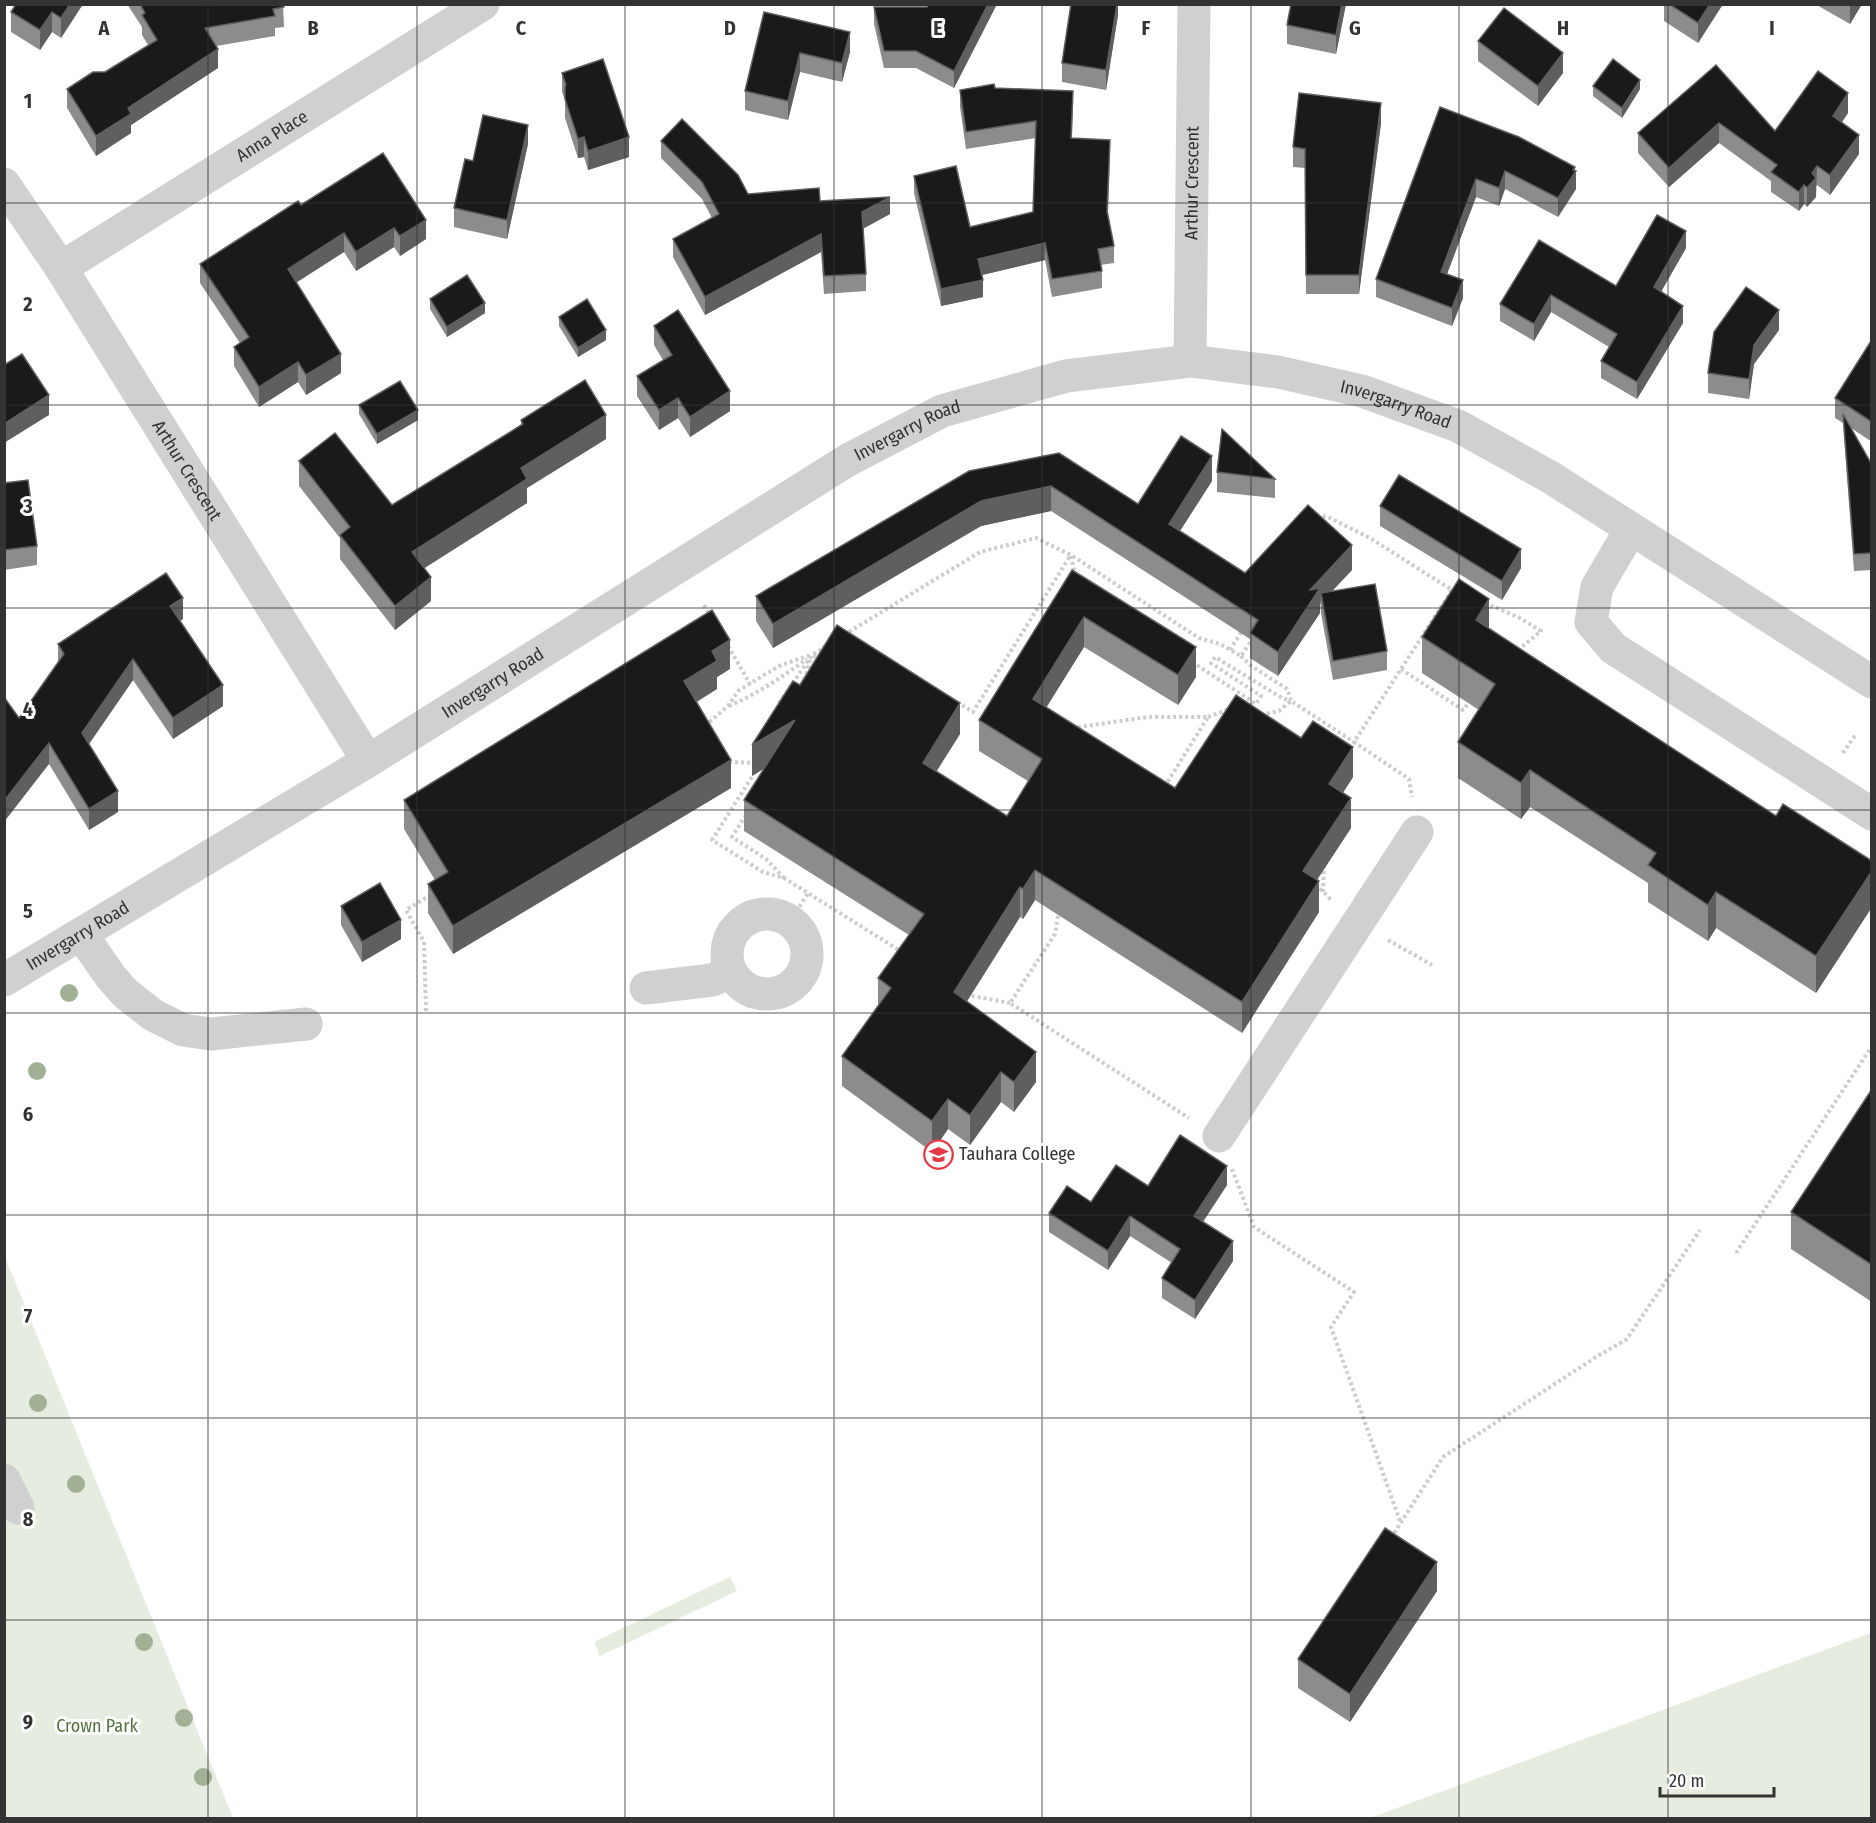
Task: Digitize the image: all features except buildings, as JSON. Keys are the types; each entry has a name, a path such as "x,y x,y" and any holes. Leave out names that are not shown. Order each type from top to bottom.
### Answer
{"street":[{"name":"Anna Place","path":"61,267 483,4"},
{"name":"Arthur Crescent","path":"1190,361 1194,4"},
{"name":"Arthur Crescent","path":"4,184 61,267 368,761"},
{"name":"Invergarry Road","path":"4,980 368,761 848,460 942,411 1066,376 1190,361 1278,372 1362,391 1458,426 1550,477 1872,682"},
{"path":"1631,529 1597,587 1591,622 1613,648 1872,814"},
{"path":"1219,1136 1417,832"},
{"path":"765,914 778,916 790,922 799,930 806,942 807,955 798,980 788,989 763,994 739,983 731,972 727,959 732,934 752,917 765,914"},
{"path":"81,934 125,993 153,1015 183,1030 211,1034 306,1024"},
{"path":"646,988 712,981 731,972"}],"path":[{"path":"1316,518 1326,516 1370,538 1452,590 1354,742"},
{"path":"838,639 980,552 1036,538 1071,555 1199,638 1220,644 1241,656 1250,665 1287,689 1291,701"},
{"path":"1071,555 1076,576"},
{"path":"954,700 973,712 1071,555"},
{"path":"1474,599 1518,617 1541,632 1515,652"},
{"path":"704,605 716,625"},
{"path":"1230,650 1243,630"},
{"path":"847,633 857,640"},
{"path":"1241,656 1253,638"},
{"path":"728,706 745,699 785,675 830,644"},
{"path":"727,645 750,684"},
{"path":"802,687 812,655"},
{"path":"777,706 812,655"},
{"path":"697,732 728,706 739,690 781,665 812,655 827,664"},
{"path":"1187,658 1256,704 1261,696 1211,663 1215,657 1282,698 1291,701 1409,778 1417,832"},
{"path":"1401,669 1463,710 1475,694"},
{"path":"1256,717 1279,711 1291,701"},
{"path":"1067,728 1148,717 1208,717 1227,710 1236,715"},
{"path":"1165,788 1208,717"},
{"path":"760,754 761,763 712,840 763,872 784,878 808,892 905,953"},
{"path":"719,756 729,762 761,763"},
{"path":"750,809 732,837 766,859 784,878"},
{"path":"1323,892 1324,863"},
{"path":"1315,883 1336,905"},
{"path":"426,1011 424,942 406,910 436,892"},
{"path":"790,922 808,892"},
{"path":"1010,1003 1055,934 1059,910 1065,901"},
{"path":"1383,936 1432,965"},
{"path":"963,990 973,996 1010,1003 1219,1136 1254,1227 1354,1292 1331,1327 1401,1524"},
{"path":"1736,1253 1870,1049 1872,1050"},
{"path":"1388,1544 1443,1457 1627,1339 1700,1230"}],"green space":[{"name":"Crown Park","path":"5,1257 233,1818 5,1818"},
{"path":"730,1577 737,1591 600,1656 594,1642"},
{"path":"1871,1633 1871,1818 1370,1818"}],"place":[{"name":"Tauhara College","path":"938,1154"}]}
